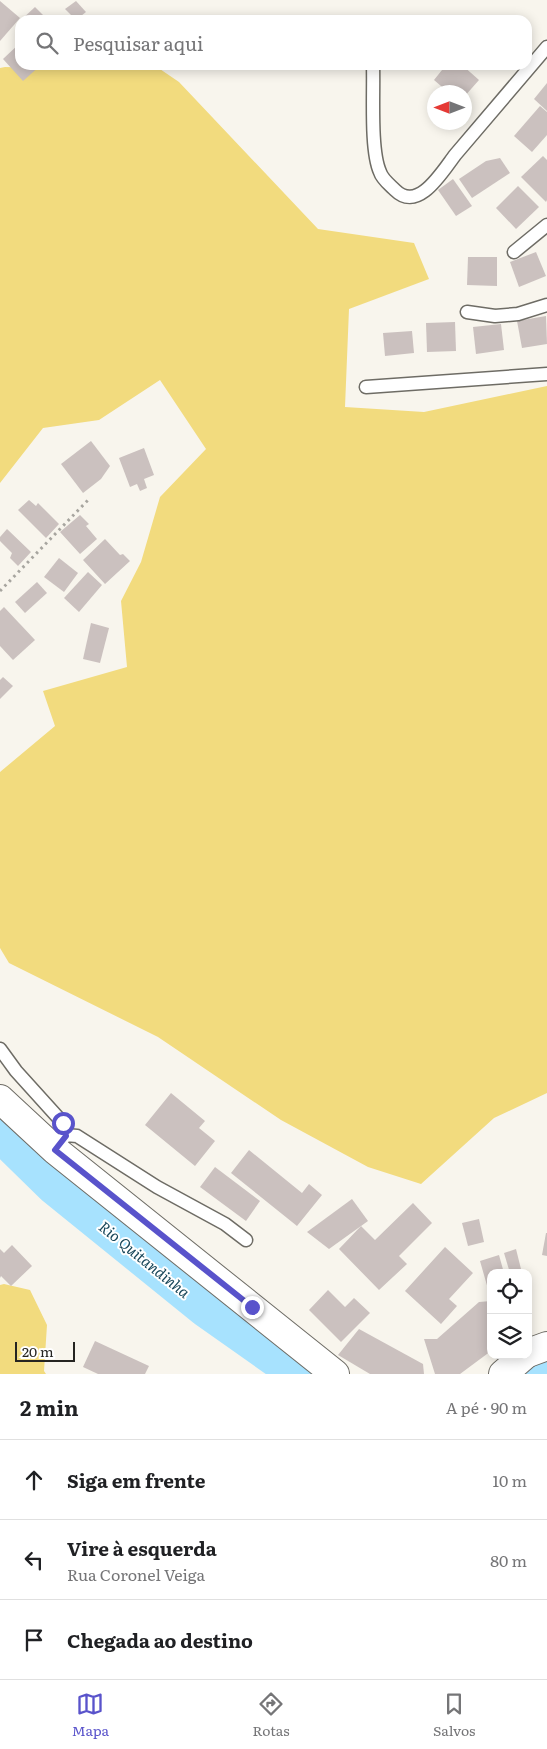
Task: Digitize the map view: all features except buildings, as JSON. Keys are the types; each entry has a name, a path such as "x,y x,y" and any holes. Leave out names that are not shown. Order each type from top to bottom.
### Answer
{"main road":[{"path":"0,1099 61,1143 335,1374"},
{"path":"532,1352 547,1346"}],"lane":[{"path":"532,65 547,48"},
{"path":"373,70 375,151 380,173 399,194 413,197 423,193 441,174 528,70"},
{"path":"514,252 547,225"},
{"path":"467,312 503,315 518,314 547,306"},
{"path":"366,387 547,374"},
{"path":"0,1049 16,1071 63,1123 61,1143 77,1136 156,1187 225,1224 246,1240"}],"path":[{"path":"0,591 90,498"}],"shaded area":[{"path":"15,67 15,70 161,70 179,82 318,229 414,243 429,279 349,309 345,407 424,412 547,386 547,1093 494,1118 421,1184 368,1167 281,1120 158,1037 9,963 0,948 0,772 55,726 43,691 127,667 121,601 141,562 160,497 206,449 160,380 99,420 43,428 0,483 0,68"},
{"path":"4,1284 30,1290 47,1325 44,1371 46,1374 0,1374 0,1285"}],"waterway":[{"name":"Rio Quitandinha","path":"0,1134 53,1186 205,1309 297,1374"},
{"name":"Rio Quitandinha","path":"531,1374 547,1369"}],"route":[{"path":"63,1123 66,1136 55,1150 252,1307"}]}
